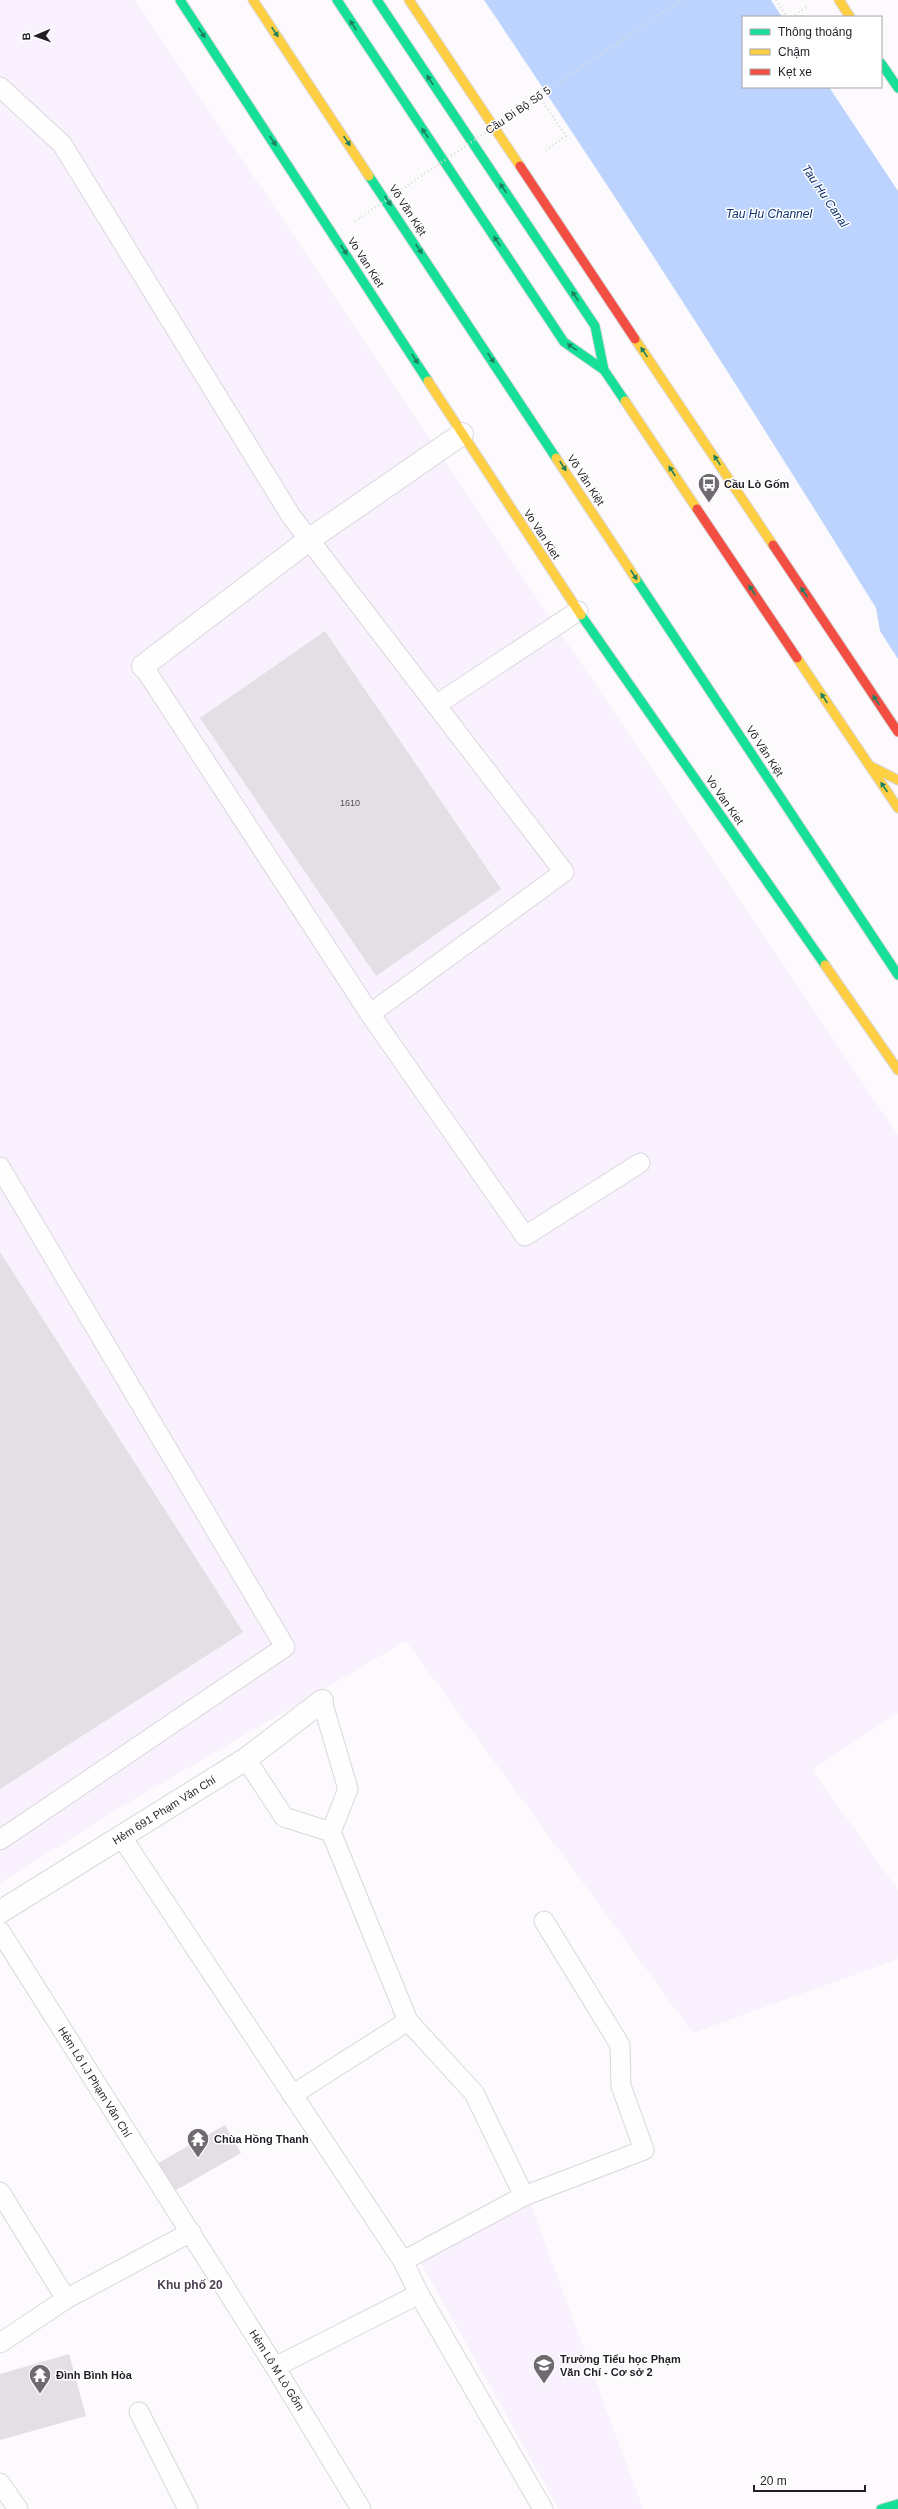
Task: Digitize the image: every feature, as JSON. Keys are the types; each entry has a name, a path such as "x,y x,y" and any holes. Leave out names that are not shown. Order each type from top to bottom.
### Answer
{"main road":[{"name":"Vo Van Kiet","path":"180,0 578,611 898,1070"},
{"name":"Võ Văn Kiệt","path":"253,0 898,975"},
{"path":"337,0 564,342 604,370 898,808"},
{"path":"377,0 595,326 604,370"},
{"path":"409,0 898,732"},
{"path":"839,0 849,16"},
{"path":"882,64 898,87"},
{"path":"870,766 898,780"},
{"path":"881,2509 898,2504"}],"street":[{"path":"143,666 310,539 462,434"},
{"name":"Hẻm 691 Phạm Văn Chí","path":"0,1912 246,1759 322,1701"}],"lane":[{"path":"0,87 62,144 291,516 564,872 370,1014"},
{"path":"436,705 578,611"},
{"path":"143,666 370,1014 525,1236 640,1164"},
{"path":"0,1167 285,1647 0,1840"},
{"path":"322,1701 348,1789 331,1832 408,2021 474,2093 524,2196"},
{"path":"246,1759 284,1817 331,1832"},
{"path":"121,1836 403,2261 419,2294 543,2509"},
{"path":"403,2261 524,2196 644,2150 621,2086 620,2045 544,1920"},
{"name":"Hẻm Lô I.J Phạm Văn Chí","path":"0,1931 191,2232"},
{"path":"292,2095 408,2021"},
{"path":"0,2192 66,2299"},
{"path":"0,2343 66,2299 191,2232"},
{"name":"Hẻm Lô M Lò Gốm","path":"191,2232 361,2509"},
{"path":"275,2367 419,2294"},
{"path":"139,2412 188,2509"},
{"path":"0,2483 18,2509"}],"path":[{"name":"Cầu Đi Bộ Số 5","path":"355,221 681,0"},
{"path":"776,0 786,16"},
{"path":"793,16 811,4"},
{"path":"539,96 566,136"}],"shaded area":[{"path":"0,0 135,0 898,1135 898,1713 812,1770 898,1890 898,1959 693,2033 406,1641 121,1807 0,1883"},
{"name":"Trường Tiểu học Phạm Văn Chí - Cơ sở 2","path":"530,2202 643,2509 559,2509 420,2261"}],"water":[{"name":"Tau Hu Channel","path":"484,0 771,0 781,16 742,16 742,88 830,88 898,191 898,659 880,631 876,608 683,302"}],"building":[{"path":"325,631 501,889 376,976 200,718"},
{"path":"0,1252 243,1632 0,1789"},
{"name":"Chùa Hồng Thanh","path":"225,2125 241,2153 171,2193 155,2165"},
{"name":"Đình Bình Hòa","path":"69,2354 86,2416 0,2440 0,2374"}],"traffic: fast":[{"path":"180,0 428,381"},
{"path":"337,0 564,342 604,370 625,401"},
{"path":"377,0 595,326 604,370"},
{"path":"882,64 898,88"},
{"path":"369,176 556,458"},
{"path":"636,579 898,975"},
{"path":"581,615 825,965"},
{"path":"881,2509 898,2504"}],"traffic: slow":[{"path":"253,0 369,176"},
{"path":"409,0 520,166"},
{"path":"839,0 849,16"},
{"path":"635,339 773,545"},
{"path":"428,381 581,615"},
{"path":"625,401 697,509"},
{"path":"556,458 636,579"},
{"path":"797,658 898,808"},
{"path":"870,766 898,780"},
{"path":"825,965 898,1070"}],"traffic: jam":[{"path":"520,166 635,339"},
{"path":"697,509 797,658"},
{"path":"773,545 898,732"}],"place":[{"name":"Cầu Lò Gốm","path":"709,504"},
{"name":"Chùa Hồng Thanh","path":"198,2158"},
{"name":"Trường Tiểu học Phạm Văn Chí - Cơ sở 2","path":"544,2384"},
{"name":"Đình Bình Hòa","path":"40,2394"}],"district":[{"name":"Khu phố 20","path":"190,2285"}],"water label":[{"name":"Tau Hu Canal","path":"825,196"}]}
